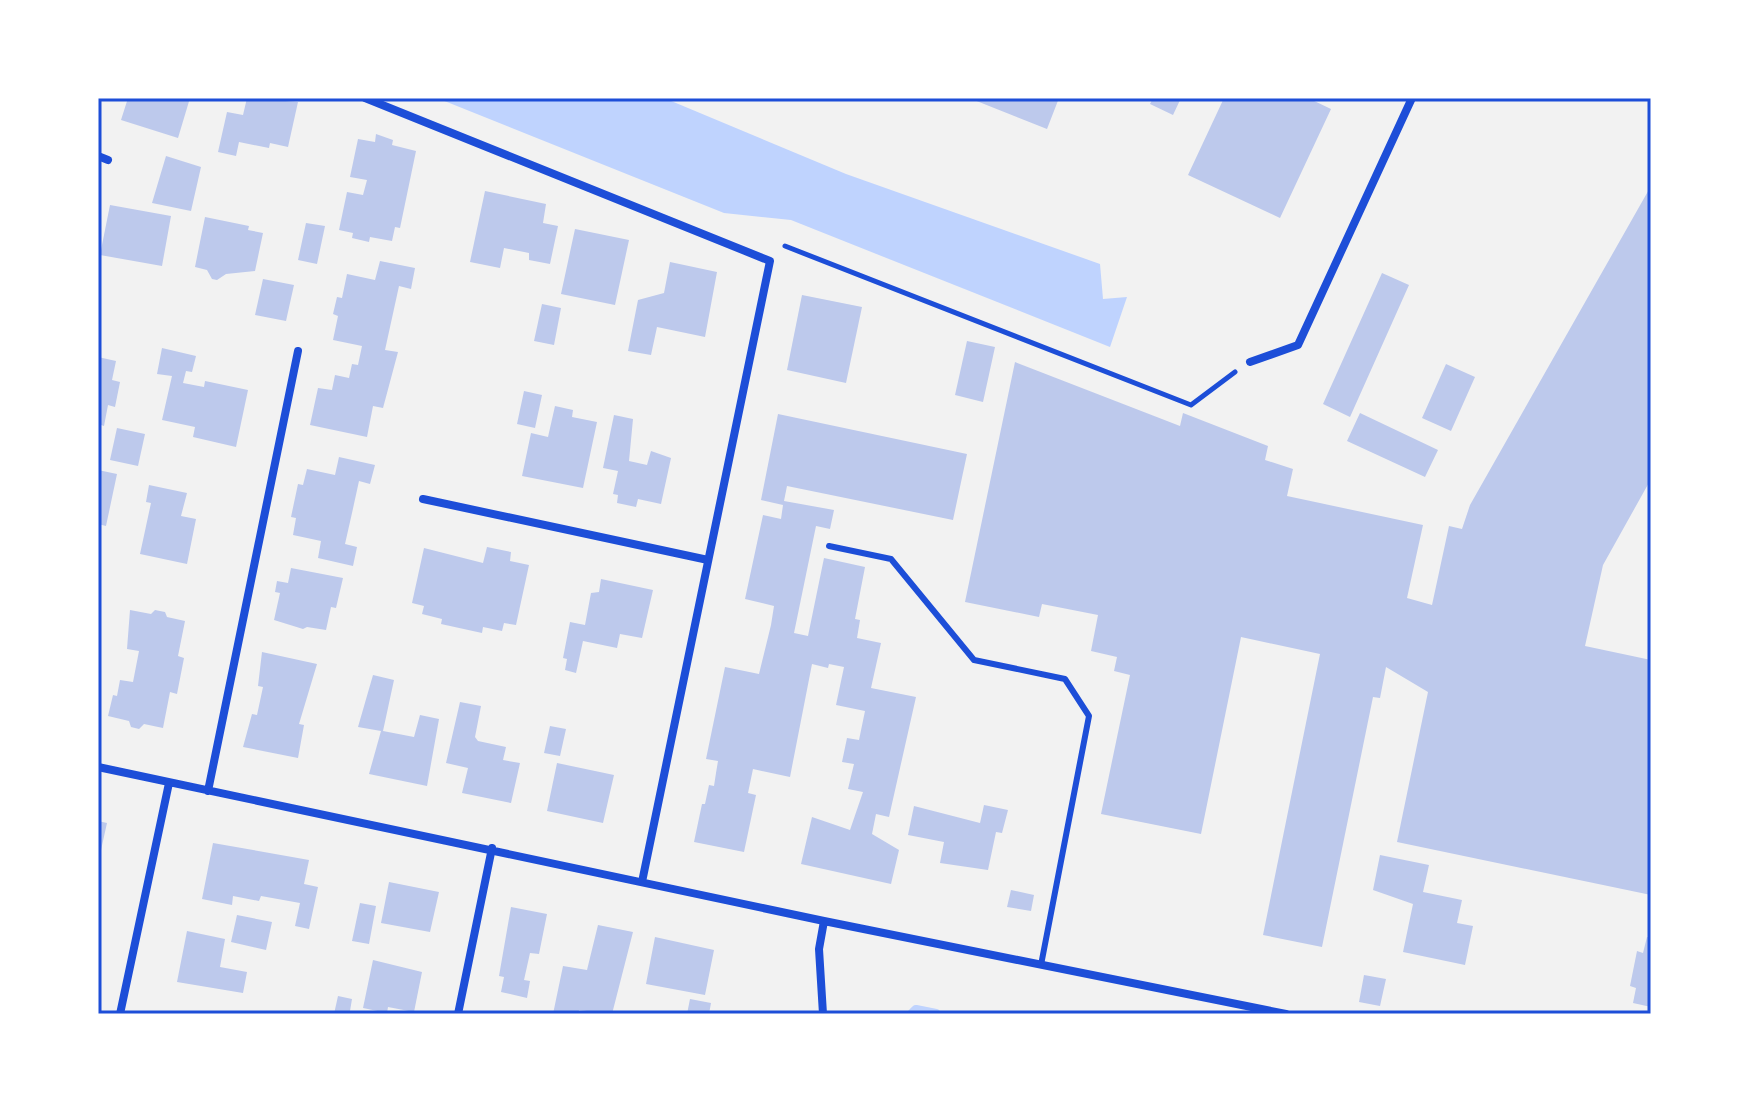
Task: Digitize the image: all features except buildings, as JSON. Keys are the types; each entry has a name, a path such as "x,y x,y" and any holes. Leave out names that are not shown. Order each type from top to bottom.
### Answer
{"street":[{"path":"365,98 770,261 642,882"},
{"path":"1250,362 1298,345 1412,98"},
{"path":"98,156 108,160"},
{"path":"208,791 298,351"},
{"path":"423,499 708,560"},
{"path":"98,767 492,848 824,921 1286,1014"},
{"path":"120,1014 169,783"},
{"path":"458,1014 492,848"},
{"path":"823,1014 819,949 824,921"}],"lane":[{"path":"829,546 891,559 974,660 1065,679 1089,716 1041,965"}],"path":[{"path":"762,258 778,244 1191,405 1250,362"}],"water":[{"path":"437,98 664,98 846,174 1100,264 1103,299 1127,297 1110,347 791,220 724,213"}],"waterway":[{"path":"912,1014 916,1010 936,1014"}]}
